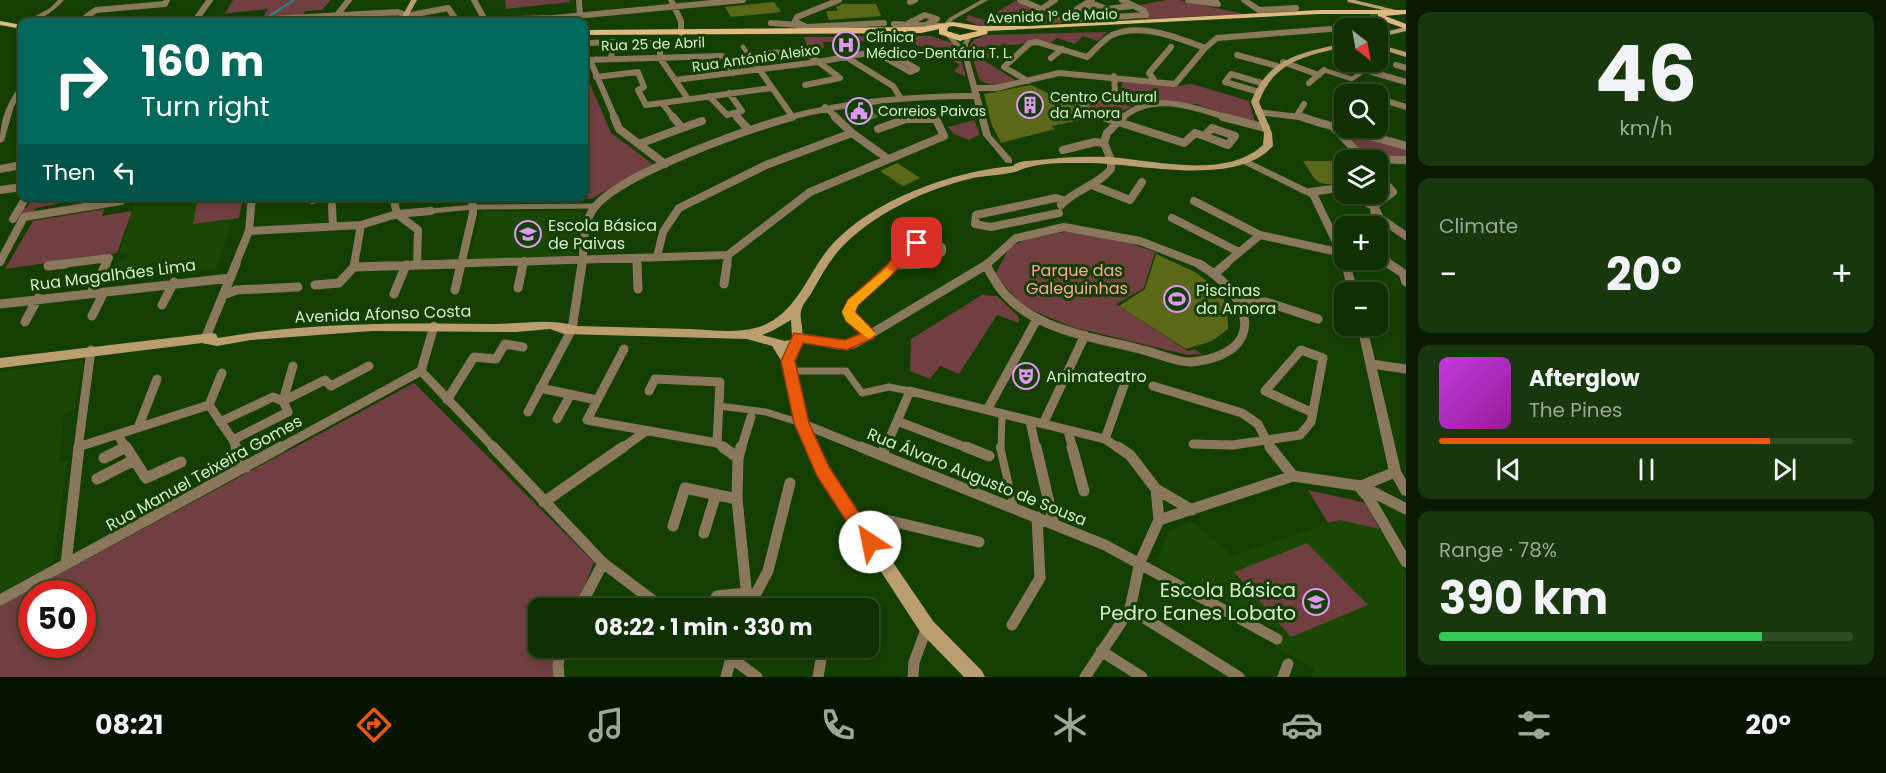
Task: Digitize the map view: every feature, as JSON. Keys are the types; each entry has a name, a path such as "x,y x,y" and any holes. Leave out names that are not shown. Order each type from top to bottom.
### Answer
{"main road":[{"path":"408,15 416,0"},
{"path":"1349,0 1406,12"},
{"path":"1349,0 1359,8 1353,12"},
{"path":"1349,0 1382,18"},
{"path":"1388,18 1396,11"},
{"name":"Avenida 1º de Maio","path":"968,31 1353,12 1378,18"},
{"path":"1180,20 1330,14 1369,18"},
{"name":"Avenida 1º de Maio","path":"968,31 982,33 1197,22 1334,19"},
{"path":"1388,20 1406,20"},
{"path":"1388,21 1406,28"},
{"path":"0,23 18,26"},
{"path":"945,26 941,31 948,36"},
{"path":"588,38 681,33 921,30 945,26 968,31"},
{"path":"0,27 18,27"},
{"path":"1388,33 1406,28"},
{"path":"588,38 923,33 948,36 968,31"},
{"path":"775,334 796,311 820,267 841,242 864,223 908,199 935,188 1008,164 1017,169 1019,165 1065,160 1111,160 1204,167 1246,162 1264,152 1268,146 1266,128 1256,102 1259,92 1280,64 1334,48"},
{"path":"1388,49 1406,55"},
{"path":"789,366 796,337 796,311"},
{"path":"775,334 790,325 796,337"},
{"name":"Avenida Afonso Costa","path":"0,363 92,350 205,339 217,342 251,336 434,326 516,328 537,331 572,329 775,334"},
{"path":"775,334 785,345 796,337"},
{"path":"775,334 789,366 801,423 823,471 927,627 976,677"}],"street":[{"path":"35,18 52,9 61,0"},
{"path":"86,17 96,10 165,4 167,0"},
{"path":"197,18 210,0"},
{"path":"337,15 349,0"},
{"path":"474,0 484,18"},
{"path":"579,0 580,16"},
{"path":"671,0 681,21 681,33"},
{"path":"532,18 580,16 743,0"},
{"path":"799,25 794,20 797,17 839,0"},
{"path":"771,23 799,25 884,23 945,26 958,15 985,0"},
{"path":"1020,0 1043,8 1063,20 1146,15 1144,11 1122,0"},
{"path":"1043,8 1055,0"},
{"path":"1092,0 1077,9 1082,10 1096,5 1107,9 1134,6"},
{"path":"1188,0 1218,4 1214,0"},
{"path":"1244,0 1259,10 1296,8"},
{"path":"1265,0 1279,9"},
{"path":"286,18 398,12 408,15 448,8 456,18"},
{"path":"907,24 926,15 937,19 926,25"},
{"path":"958,15 968,31 965,54 987,135 1008,164"},
{"path":"528,412 572,329 589,217 596,206 607,196 665,164 748,130 825,107 900,97 976,92 1059,74 1114,76 1178,83 1205,48 1217,38 1330,29"},
{"path":"1087,57 1110,36 1118,33 1161,31 1205,48"},
{"path":"948,36 965,54"},
{"path":"588,38 613,42 611,59"},
{"path":"1028,81 1008,71 1005,65 1030,43 1037,42 1087,57"},
{"path":"640,43 660,43 660,58 688,99"},
{"path":"743,47 792,116"},
{"path":"1154,80 1149,73 1171,47"},
{"path":"1051,58 1062,49"},
{"path":"884,50 917,69 910,72 875,52 884,50"},
{"path":"768,53 804,51 840,78 805,85"},
{"name":"Rua António Aleixo","path":"675,80 818,62 875,52"},
{"path":"1237,55 1352,79 1362,72"},
{"name":"Rua 25 de Abril","path":"588,60 722,56"},
{"path":"846,57 893,86 900,97"},
{"path":"1087,57 1088,75"},
{"path":"588,62 619,129 665,164"},
{"name":"Rua 25 de Abril","path":"727,62 733,73"},
{"path":"1396,65 1406,68"},
{"path":"596,77 638,72 644,87 638,90 645,105 772,88"},
{"path":"1372,72 1406,82"},
{"path":"1309,83 1322,73"},
{"path":"1259,92 1225,82 1231,74 1265,84"},
{"path":"1114,76 1115,90 1110,97 1077,104 1117,122 1184,143 1195,134 1204,137"},
{"path":"709,96 727,115 742,111 729,93"},
{"path":"0,140 18,94"},
{"path":"14,99 18,96"},
{"path":"1388,102 1406,107"},
{"path":"662,103 682,128"},
{"path":"1064,227 1059,213 1064,200 1071,194 1097,184 1111,169 1111,160 1103,139 1123,115 1135,109 1170,104 1197,108 1266,128"},
{"path":"1297,115 1304,104"},
{"path":"960,112 980,106"},
{"path":"825,107 852,133 888,159"},
{"path":"1258,112 1297,115 1334,128"},
{"path":"734,114 748,130"},
{"path":"354,267 728,255 810,192 944,136 936,119 906,119 878,129"},
{"path":"639,144 702,121"},
{"path":"657,257 663,232 679,208 766,165 852,133"},
{"path":"1343,138 1355,150"},
{"path":"1382,138 1406,146"},
{"path":"1063,150 1095,142 1104,143"},
{"path":"1388,160 1406,160"},
{"path":"1246,162 1267,174 1310,192 1317,199 1334,237"},
{"path":"0,169 18,166"},
{"path":"1097,184 1130,200 1142,183"},
{"path":"0,190 18,188"},
{"path":"1310,192 1334,190"},
{"path":"1059,213 991,227 975,224 976,215 1056,198 1064,200"},
{"path":"24,201 13,219 121,201"},
{"path":"205,339 249,231 252,201"},
{"path":"394,201 397,214 418,230 417,265"},
{"path":"455,290 472,201"},
{"path":"1194,201 1260,235 1334,255"},
{"path":"1370,204 1374,206 1380,218 1406,236"},
{"path":"332,206 333,227"},
{"path":"249,231 361,225 397,214 473,207 596,206"},
{"path":"1374,206 1374,216"},
{"path":"1,258 24,217"},
{"path":"1173,218 1239,252"},
{"path":"315,285 339,283 354,267 361,225"},
{"path":"796,337 847,345 870,335 986,265 1016,238 1064,227 1140,241 1193,260 1215,273 1235,293 1246,317 1246,329 1239,342 1223,353 1190,362 1085,335 1037,319 1001,292 986,265"},
{"path":"1215,273 1260,235"},
{"path":"870,335 851,318 849,312 853,303 894,265 901,253 928,238 942,247 942,252 918,265 894,265"},
{"path":"724,284 728,255"},
{"path":"48,266 109,258 91,293"},
{"path":"637,258 638,289"},
{"path":"1388,260 1403,273 1406,282"},
{"path":"518,288 524,261"},
{"path":"394,294 406,265"},
{"name":"Rua Magalhães Lima","path":"0,304 174,282 230,278"},
{"path":"162,305 174,282"},
{"path":"223,295 237,290 298,287"},
{"path":"92,316 104,292"},
{"path":"25,321 38,298"},
{"path":"1238,303 1266,302 1318,319"},
{"path":"987,410 1037,319"},
{"path":"434,326 421,371 603,563 649,598"},
{"path":"1043,424 1085,335"},
{"path":"1365,336 1395,472 1406,491"},
{"path":"447,400 474,357 496,359 505,344 523,346"},
{"path":"624,349 587,420 717,443 738,458"},
{"path":"66,564 66,545 92,350"},
{"path":"1193,444 1203,446 1265,441 1300,435 1311,422 1311,412 1323,358 1301,350 1265,392 1311,412"},
{"path":"1372,364 1406,369"},
{"path":"233,440 288,412 283,401 293,366"},
{"path":"220,422 273,397 283,401 325,380 331,386 369,366"},
{"path":"789,366 846,371 862,393 889,387 1105,439 1130,455 1155,489 1192,510"},
{"name":"Rua Manuel Teixeira Gomes","path":"0,600 421,371"},
{"path":"104,458 138,428 209,405 222,374"},
{"path":"1105,439 1128,374"},
{"path":"138,428 157,379"},
{"path":"649,391 655,379 720,382 717,443"},
{"path":"1153,386 1242,413 1258,424 1265,441 1293,476"},
{"path":"540,388 597,400"},
{"path":"882,455 910,391"},
{"path":"558,419 571,394"},
{"path":"209,405 233,440 246,467"},
{"path":"719,406 766,412 801,423"},
{"path":"1002,414 999,441 1014,508"},
{"path":"747,598 737,499 738,458 751,417"},
{"path":"897,421 989,456"},
{"path":"1030,421 1054,524"},
{"name":"Rua Álvaro Augusto de Sousa","path":"801,423 1037,517 1140,562 1277,639"},
{"path":"543,502 646,431"},
{"path":"1068,431 1084,491"},
{"path":"78,447 123,442"},
{"path":"123,442 146,478 181,462"},
{"path":"97,479 134,460"},
{"path":"1360,486 1395,472"},
{"path":"1159,520 1293,476 1360,486 1406,509"},
{"path":"754,598 768,571 790,483"},
{"path":"1360,486 1370,498 1406,562"},
{"path":"673,526 685,488 737,499"},
{"path":"1085,677 1130,609 1140,562 1159,520 1155,489"},
{"path":"704,533 716,494"},
{"path":"1012,625 1040,578 1037,517"},
{"path":"858,525 878,518 979,542"},
{"path":"585,598 603,563"},
{"path":"716,598 746,593"},
{"path":"1130,609 1239,677"},
{"path":"913,677 914,662 927,627"},
{"path":"1101,651 1142,677"},
{"path":"559,677 560,658"},
{"path":"726,677 735,658"},
{"path":"738,658 758,677"},
{"path":"818,677 821,658"},
{"path":"1283,677 1288,664"}],"shaded area":[{"path":"130,201 197,201 194,224 233,219 216,269 108,280 116,262 124,260 128,253 119,253 135,204"},
{"name":"Escola Básica de Paivas","path":"482,211 583,212 575,256 470,260"},
{"path":"83,360 75,409 64,413 59,462 67,461 54,557 48,567 23,580 18,580 18,583 0,592 0,372"},
{"name":"Escola Básica Pedro Eanes Lobato","path":"1340,520 1379,529 1406,573 1406,677 1312,677 1314,668 1275,647 1279,631 1160,567 1157,561 1169,532 1191,521 1233,556"}],"green space":[{"path":"233,0 331,0 322,10 305,11 303,15 263,17 268,9 221,14 225,13"},
{"path":"505,0 569,0 570,2 506,9"},
{"path":"1179,0 1244,14 1146,19 1147,13 1134,6"},
{"path":"1015,1 1043,10 1064,23 980,26 966,20 968,15 984,20"},
{"path":"393,14 403,16 402,18 323,18"},
{"path":"1107,32 1098,41 1083,36 1075,44 1057,38 1051,43 1003,44 987,53 991,55 985,61 1015,80 1002,85 987,84 979,79 969,46 975,39 986,35"},
{"path":"930,36 956,44 966,77 954,71 960,65 928,45 922,47 901,40 823,42 824,48 807,48 804,37"},
{"path":"588,79 611,133 653,164 588,199"},
{"path":"1128,80 1178,86 1192,84 1249,101 1255,122 1250,123 1196,104 1153,101 1135,106 1115,98 1121,93 1122,82"},
{"path":"1110,98 1132,107 1120,112 1114,119 1081,104"},
{"path":"974,120 980,134 969,140 954,134 948,127"},
{"path":"1346,138 1365,138 1406,148 1406,156 1388,156 1388,150 1359,150"},
{"path":"30,201 71,201 36,208 33,212 18,215 20,209 27,208"},
{"path":"197,201 242,201 239,218 193,224"},
{"path":"104,209 102,216 132,211 117,253 5,269 33,221"},
{"name":"Parque das Galeguinhas","path":"1070,231 1127,242 1155,252 1144,288 1116,304 1188,351 1195,349 1202,354 1188,355 1072,327 1021,304 995,275 1009,248 1027,239"},
{"path":"982,295 997,296 1018,316 1019,323 997,315 959,374 940,366 930,379 910,371 911,339"},
{"path":"414,383 594,562 580,598 528,598 528,658 559,658 554,677 0,677 0,606 18,596 18,658 96,658 96,580 48,580"},
{"path":"1308,490 1367,503 1379,529 1340,520 1328,523"},
{"path":"1307,543 1368,605 1291,637 1234,572"}],"building":[{"path":"774,2 781,12 731,17 725,7"},
{"path":"842,4 876,4 881,16 829,20 826,11 838,11 836,7"},
{"name":"Centro Cultural da Amora","path":"1031,85 1093,117 1052,126 1055,129 1001,143 991,123 984,94"},
{"path":"867,108 879,117 860,123 846,111"},
{"path":"1303,161 1334,161 1334,185 1320,183"},
{"path":"897,163 920,178 903,186 880,171"},
{"name":"Piscinas da Amora","path":"1156,254 1195,272 1221,292 1227,307 1228,329 1212,341 1186,349 1119,306 1145,289"}],"waterway":[{"path":"268,17 294,0"}],"tunnel":[{"path":"1370,16 1387,17"},
{"path":"1330,29 1334,30"}],"slow traffic":[{"path":"869,334 851,318 849,312 853,303 887,272"}],"place":[{"name":"Clínica Médico-Dentária T. L.","path":"846,45"},
{"name":"Centro Cultural da Amora","path":"1030,105"},
{"name":"Correios Paivas","path":"859,111"},
{"name":"Escola Básica de Paivas","path":"528,234"},
{"name":"Piscinas da Amora","path":"1177,299"},
{"name":"Animateatro","path":"1026,376"},
{"name":"Escola Básica Pedro Eanes Lobato","path":"1316,602"}],"route":[{"path":"870,542 823,471 801,423 788,361 798,337 847,345 854,344 870,335 851,318 849,312 853,303 894,265 901,253 917,243"}]}
